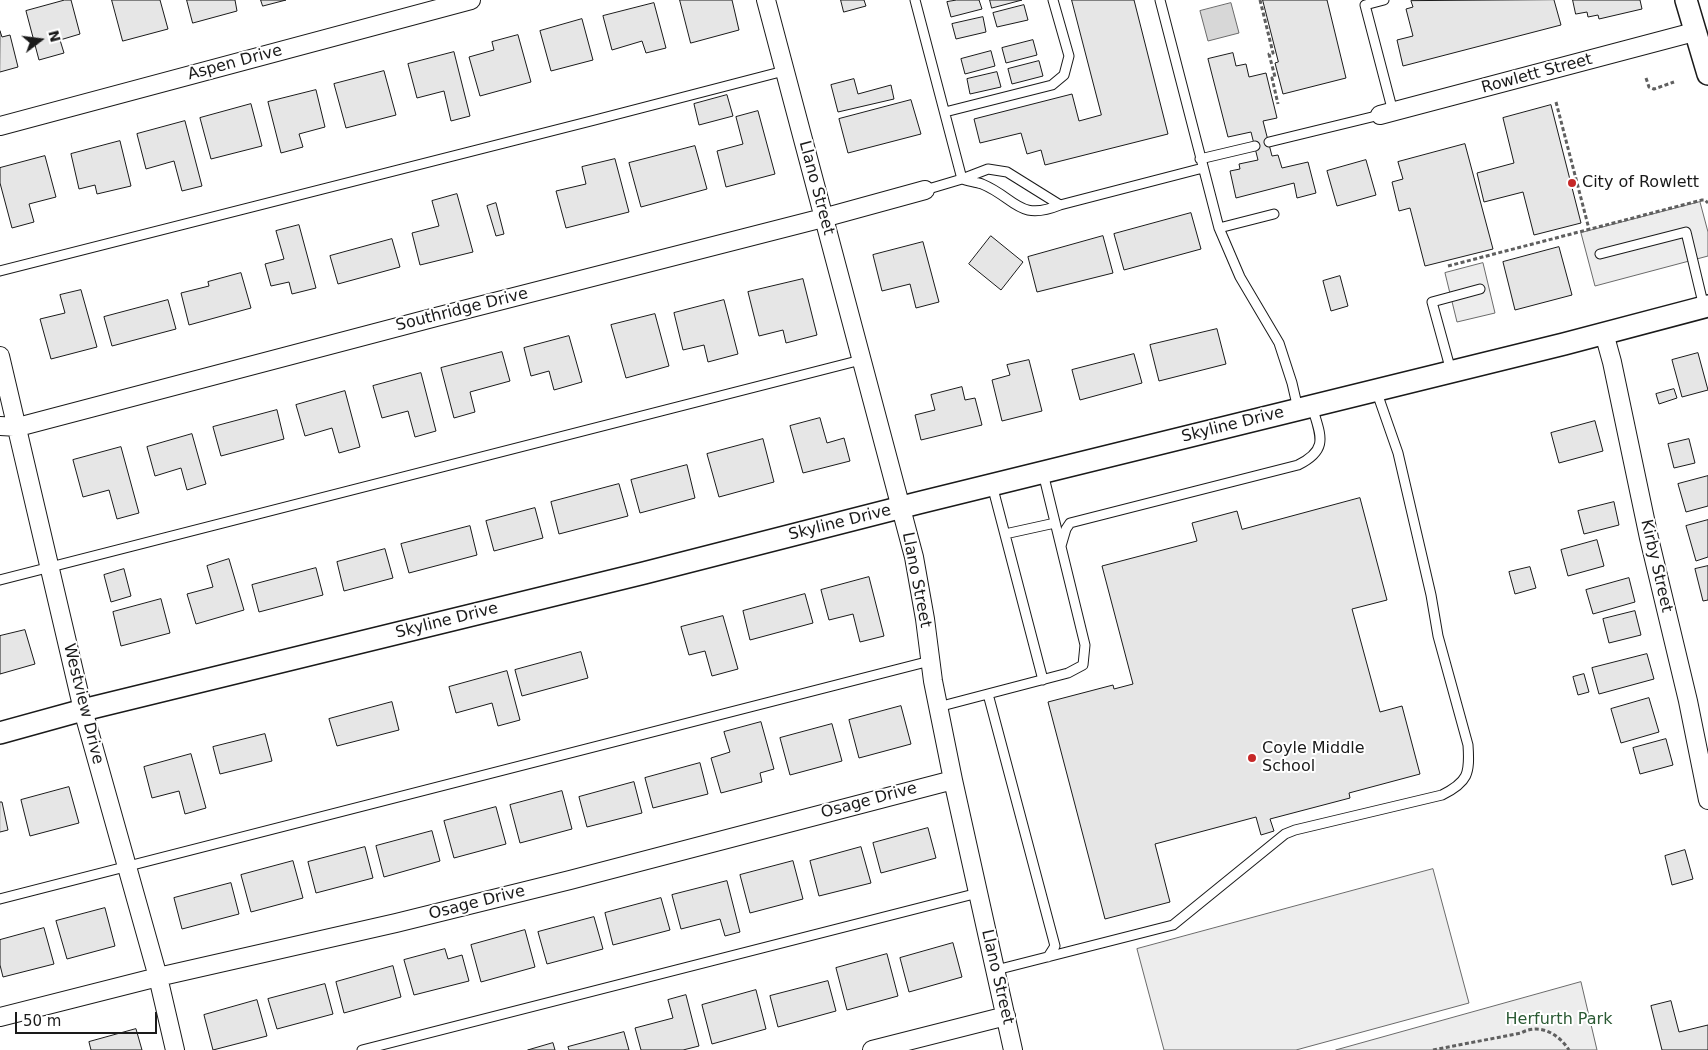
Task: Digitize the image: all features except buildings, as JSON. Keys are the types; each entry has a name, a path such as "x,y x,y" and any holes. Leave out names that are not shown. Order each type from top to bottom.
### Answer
{"street":[{"name":"Aspen Drive","path":"0,126 471,0"},
{"name":"Llano Street","path":"766,0 914,557 930,661 952,780 1013,1050"},
{"path":"1686,0 1708,74"},
{"name":"Rowlett Street","path":"1386,113 1694,32"},
{"name":"Southridge Drive","path":"9,426 823,218 924,190"},
{"name":"Skyline Drive","path":"0,733 83,710 644,573 1043,472 1451,372 1604,333 1706,303"},
{"name":"Kirby Street","path":"1604,333 1612,362 1649,538 1688,701 1708,800"},
{"name":"Westview Drive","path":"0,356 9,426 49,568 83,710 158,977 175,1050"},
{"name":"Osage Drive","path":"0,1017 158,977 396,923 570,880 952,780"},
{"path":"872,1050 1006,1016"}],"lane":[{"path":"916,0 962,180"},
{"path":"945,112 1052,85 1064,75 1069,56 1053,0"},
{"path":"1061,547 1066,529 1070,523 1298,465 1311,458 1319,449 1321,437 1292,383 1278,343 1240,277 1219,228 1160,0"},
{"path":"1355,0 1365,5 1384,0"},
{"path":"1268,142 1386,113 1365,5"},
{"path":"0,270 595,120 784,70"},
{"path":"962,180 982,184 1024,210 1044,211 1202,164 1255,146"},
{"path":"924,190 962,180 988,169 1007,172 1060,205"},
{"path":"1219,228 1274,214"},
{"path":"1600,254 1686,232 1706,303"},
{"path":"1451,372 1432,302 1480,289"},
{"path":"0,580 862,360"},
{"path":"996,970 1173,926 1285,834 1442,795 1458,787 1466,776 1469,761 1468,746 1438,636 1432,595 1398,453 1376,390"},
{"path":"938,707 1068,673 1083,665 1085,645 1043,472"},
{"path":"992,485 1043,680"},
{"path":"1005,534 1055,523"},
{"path":"0,899 930,661"},
{"path":"988,694 1055,946 1048,957"},
{"path":"362,1050 978,893"}],"path":[{"path":"1260,0 1273,53 1269,54 1275,77 1272,78 1278,104"},
{"path":"1646,78 1650,86 1654,88 1674,82"},
{"path":"1556,102 1589,229"},
{"path":"1448,266 1702,200 1708,203"},
{"path":"1432,1050 1521,1033 1529,1029 1546,1029 1569,1050"}],"shaded area":[{"path":"1231,3 1239,33 1208,41 1200,11"},
{"path":"1700,202 1708,232 1708,256 1595,286 1581,233"},
{"path":"1483,263 1495,313 1457,322 1445,273"},
{"path":"1433,869 1469,1003 1296,1050 1164,1050 1137,949"},
{"name":"Herfurth Park","path":"1581,982 1597,1050 1336,1050"}],"place":[{"name":"City of Rowlett","path":"1572,183"},
{"name":"Coyle Middle School","path":"1252,758"}]}
